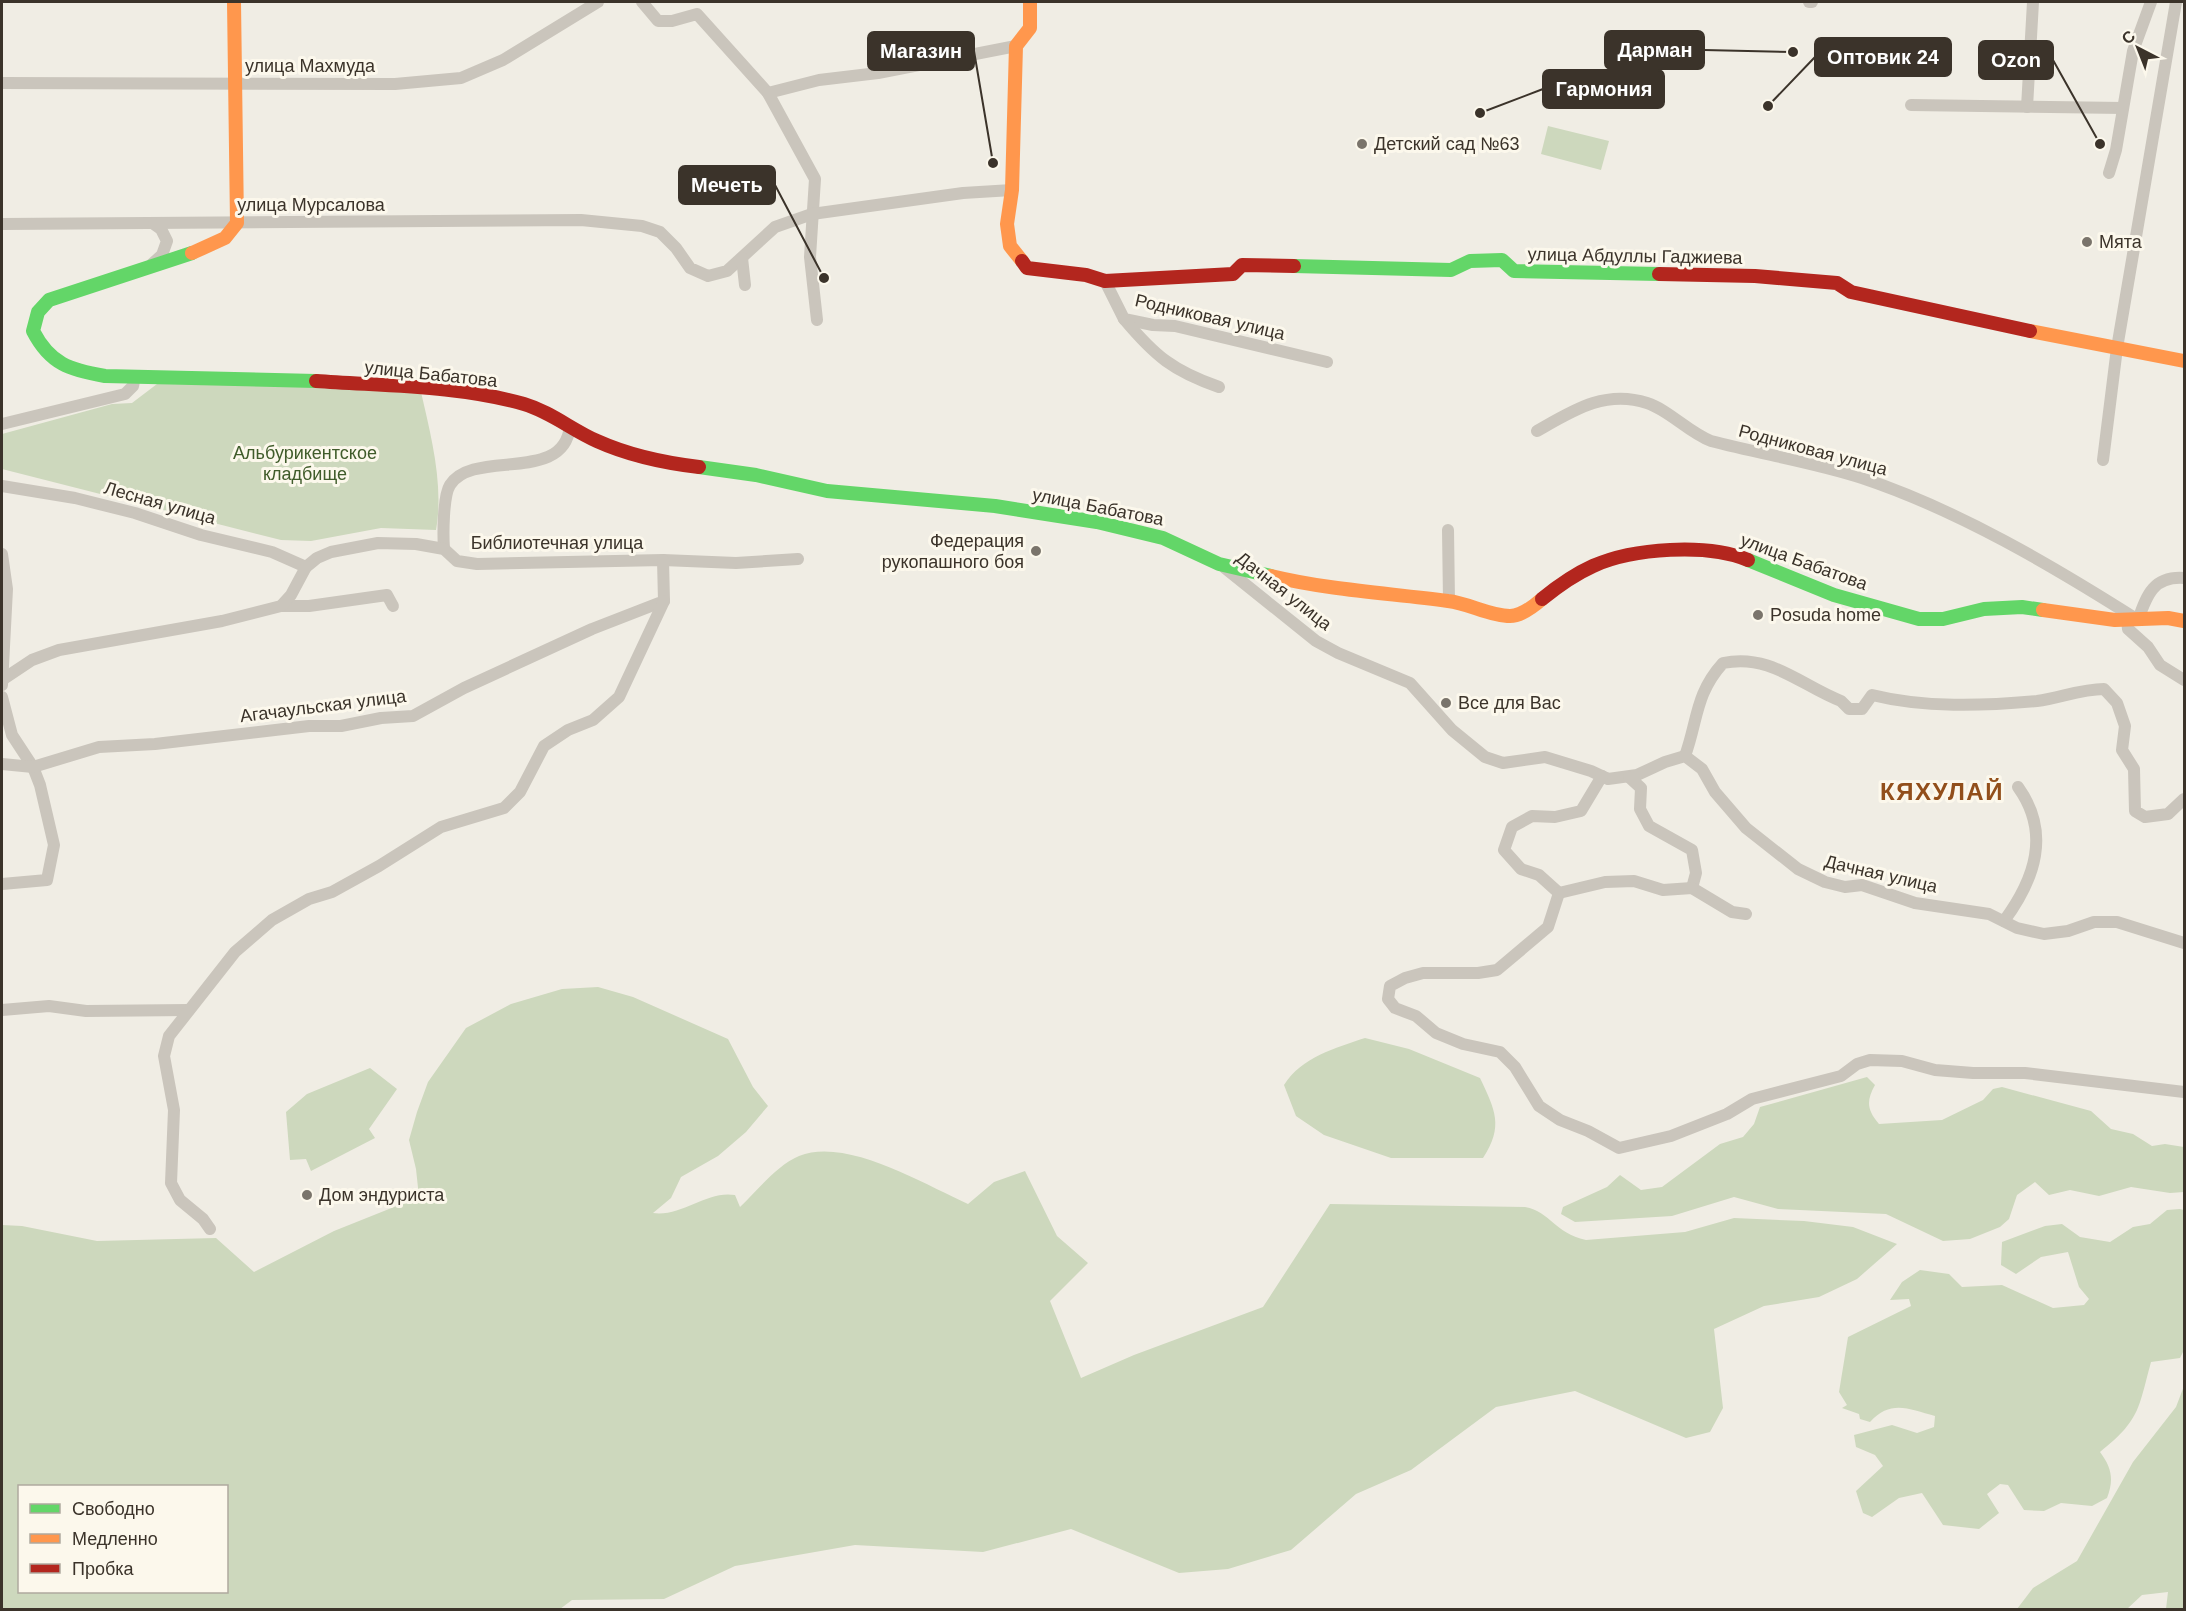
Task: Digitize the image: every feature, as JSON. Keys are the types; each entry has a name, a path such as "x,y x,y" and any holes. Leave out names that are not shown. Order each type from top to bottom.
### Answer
{"street":[{"path":"234,2 237,223"},
{"name":"улица Махмуда","path":"2,83 395,84 461,78 497,63 598,2"},
{"path":"642,2 658,21 672,21 697,14 768,93 815,179 817,188 812,214 810,257 817,320"},
{"path":"768,93 811,82 878,73 1016,46 1030,28 1030,2"},
{"path":"2027,107 2033,2"},
{"path":"2109,173 2133,51 2151,2"},
{"path":"2103,460 2117,348 2176,2"},
{"name":"улица Абдуллы Гаджиева","path":"1016,46 1012,190 1007,224 1010,246 1027,268 1086,275 1105,280 1233,273 1242,265 1451,270 1470,261 1502,260 1514,271 1755,276 1837,283 1851,292 2184,361"},
{"path":"1911,105 2123,108"},
{"path":"745,285 742,258 776,227 812,214 963,193 1012,190"},
{"name":"улица Мурсалова","path":"2,224 580,220 620,223 660,232 676,248 690,268 708,276 727,271 742,258"},
{"name":"улица Бабатова","path":"237,223 225,238 206,248 49,300 38,312 34,321 35,339 43,350 63,365 105,376 292,379 461,392 524,404 548,413 597,441 647,457 688,466 756,475 827,490 995,506 1097,522 1163,538 1219,564 1299,583 1405,598 1449,601 1502,614 1522,614 1567,579 1595,565 1641,553 1694,550 1741,557 1833,595 1919,619 1943,619 1984,609 2022,607 2132,620 2168,618 2184,621"},
{"path":"152,264 162,255 167,241 161,229 154,224"},
{"name":"Родниковая улица","path":"1105,280 1124,318 1153,325 1175,326 1327,362"},
{"path":"1124,318 1157,354 1185,375 1219,387"},
{"path":"2,424 125,394 134,386 135,376"},
{"name":"Родниковая улица","path":"1537,431 1593,401 1620,399 1647,403 1692,433 1711,441 1860,477 1951,513 2075,579 2132,620"},
{"path":"444,549 447,492 458,477 476,470 535,460 555,454 563,447 570,426"},
{"name":"Лесная улица","path":"2,486 75,498 135,513 201,535 272,552 306,567"},
{"path":"1448,530 1449,601"},
{"name":"Библиотечная улица","path":"306,567 317,558 332,552 378,543 416,544 444,549 457,561 477,564 663,560 736,563 798,559"},
{"path":"2,554 7,590 2,689"},
{"path":"210,1229 203,1219 180,1200 171,1183 174,1110 164,1056 169,1036 235,952 272,920 309,899 332,892 371,871 441,827 504,808 520,792 544,746 568,730 593,720 619,697 664,601 663,560"},
{"name":"Дачная улица","path":"1219,564 1316,641 1338,653 1410,683 1452,730 1485,757 1503,764 1545,757 1608,779 1629,777 1685,756 1702,769 1731,812 1798,869 1825,882 1845,887 1862,885 1915,903 1989,914 2017,928 2044,934 2068,931 2094,922 2117,922 2184,943"},
{"path":"281,606 291,595 306,567"},
{"path":"2184,578 2169,578 2155,586 2128,629 2148,647 2160,665 2184,680"},
{"path":"2,680 32,660 58,650 222,621 281,606 309,606 387,595 393,606"},
{"name":"Агачаульская улица","path":"2,764 33,767 99,747 155,744 309,726 341,726 381,718 413,716 464,688 567,641 664,601"},
{"path":"1685,756 1698,703 1705,690 1724,663 1738,660 1778,668 1840,701 1849,709 1862,709 1872,695 1907,702 1969,704 2038,700 2086,689 2104,689 2117,703 2125,726 2122,750 2134,769 2135,811 2145,817 2168,814 2184,799"},
{"path":"2,697 12,735 33,767 40,785 54,845 50,876 43,882 2,884"},
{"path":"1560,893 1539,875 1521,869 1504,850 1512,827 1532,816 1555,817 1581,811 1602,776"},
{"path":"1629,777 1641,788 1640,809 1649,826 1692,850 1696,873 1692,888"},
{"path":"2004,921 2023,896 2035,855 2035,817 2018,787"},
{"path":"1560,893 1605,882 1634,881 1663,890 1692,888 1732,912 1746,914"},
{"path":"1560,893 1548,927 1497,970 1478,973 1423,973 1405,978 1390,986 1388,999 1395,1008 1416,1016 1436,1033 1462,1044 1500,1052 1515,1067 1539,1106 1560,1120 1588,1131 1619,1148 1680,1133 1727,1113 1752,1099 1841,1076 1857,1064 1870,1060 1902,1060 1935,1070 2025,1073 2184,1092"},
{"path":"2,1010 49,1006 87,1011 189,1010"}],"green space":[{"path":"1548,126 1609,141 1601,170 1541,154"},
{"name":"Альбурикентское кладбище","path":"157,384 347,385 421,392 437,478 436,530 381,528 311,541 281,540 2,469 2,434 112,404 132,403"},
{"path":"598,987 633,997 728,1039 753,1087 768,1106 746,1132 718,1156 681,1177 671,1198 653,1213 674,1211 714,1196 725,1195 735,1195 740,1207 791,1160 818,1152 839,1153 885,1165 968,1204 994,1182 1025,1171 1057,1236 1088,1263 1050,1301 1081,1378 1134,1355 1263,1307 1330,1204 1525,1207 1541,1213 1567,1233 1586,1240 1685,1232 1734,1218 1804,1221 1853,1227 1897,1244 1857,1279 1819,1297 1764,1306 1714,1329 1723,1408 1710,1432 1686,1438 1575,1391 1496,1407 1411,1470 1356,1494 1291,1550 1228,1569 1179,1573 1071,1529 983,1552 855,1545 735,1566 664,1599 572,1600 560,1609 2,1609 2,1225 22,1226 97,1241 216,1238 254,1272 334,1231 419,1197 416,1169 409,1140 428,1082 466,1028 511,1004 562,989"},
{"path":"1365,1038 1409,1049 1480,1078 1495,1118 1494,1136 1483,1158 1391,1158 1324,1135 1296,1116 1284,1085 1291,1075 1320,1055"},
{"path":"370,1068 397,1089 369,1129 375,1138 311,1171 306,1159 290,1160 286,1112 307,1094"},
{"path":"1867,1077 1875,1085 1869,1105 1879,1124 1942,1120 1983,1100 1993,1089 2002,1087 2091,1111 2111,1129 2133,1134 2152,1146 2165,1144 2184,1147 2184,1192 2170,1193 2131,1187 2099,1196 2070,1190 2049,1195 2035,1182 2017,1195 2009,1219 2000,1227 1970,1239 1943,1241 1886,1214 1778,1209 1734,1197 1672,1216 1575,1222 1561,1214 1563,1207 1607,1187 1620,1175 1641,1190 1662,1187 1720,1144 1743,1137 1754,1124 1760,1107"},
{"path":"2167,1210 2184,1210 2184,1350 2180,1358 2151,1362 2136,1413 2123,1431 2100,1452 2111,1474 2111,1485 2107,1498 2092,1506 2061,1503 2044,1511 2024,1510 2008,1485 2000,1484 1987,1494 1999,1513 1979,1529 1943,1525 1922,1493 1899,1498 1872,1517 1863,1513 1856,1491 1883,1466 1875,1455 1856,1447 1854,1435 1892,1425 1917,1433 1934,1427 1935,1416 1909,1409 1885,1410 1870,1422 1860,1419 1859,1414 1842,1408 1847,1405 1839,1392 1848,1337 1911,1306 1909,1299 1890,1300 1902,1282 1920,1270 1949,1274 1962,1287 2002,1285 2053,1308 2084,1305 2089,1299 2079,1287 2068,1252 2041,1257 2016,1274 2001,1265 2002,1242 2045,1226 2062,1224 2080,1237 2110,1242 2133,1227 2150,1224"},
{"path":"2184,1386 2184,1609 2166,1609 2168,1592 2142,1595 2127,1609 2017,1609 2033,1588 2077,1561 2133,1462 2176,1407"}],"traffic: fast":[{"path":"192,253 49,300 38,312 33,331 46,351 62,364 105,376 316,381"},
{"path":"1294,266 1451,270 1470,261 1502,260 1514,271 1659,274"},
{"path":"699,467 756,475 827,491 995,506 1097,522 1163,538 1219,564 1271,576"},
{"path":"1748,560 1834,595 1919,619 1943,619 1984,609 2022,607 2043,610"}],"traffic: slow":[{"path":"192,253 225,238 237,223 234,2"},
{"path":"1022,261 1010,246 1007,224 1012,190 1016,46 1030,28 1030,2"},
{"path":"2030,331 2184,361"},
{"path":"1271,576 1337,588 1456,602 1487,612 1510,616 1519,614 1542,599"},
{"path":"2043,610 2115,620 2168,618 2184,621"}],"traffic: jam":[{"path":"1022,261 1027,268 1086,275 1105,281 1233,274 1242,265 1294,266"},
{"path":"1659,274 1755,276 1837,283 1851,292 2030,331"},
{"path":"316,381 420,387 499,398 534,407 609,446 660,461 699,467"},
{"path":"1542,599 1586,569 1628,555 1691,550 1712,551 1748,560"}],"place":[{"name":"Дарман","path":"1793,52"},
{"name":"Оптовик 24","path":"1768,106"},
{"name":"Гармония","path":"1480,113"},
{"name":"Детский сад №63","path":"1362,144"},
{"name":"Ozon","path":"2100,144"},
{"name":"Магазин","path":"993,163"},
{"name":"Мята","path":"2087,242"},
{"name":"Мечеть","path":"824,278"},
{"name":"Федерация рукопашного боя","path":"1036,551"},
{"name":"Posuda home","path":"1758,615"},
{"name":"Все для Вас","path":"1446,703"},
{"name":"Дом эндуриста","path":"307,1195"}],"district":[{"name":"КЯХУЛАЙ","path":"1942,791"}]}
